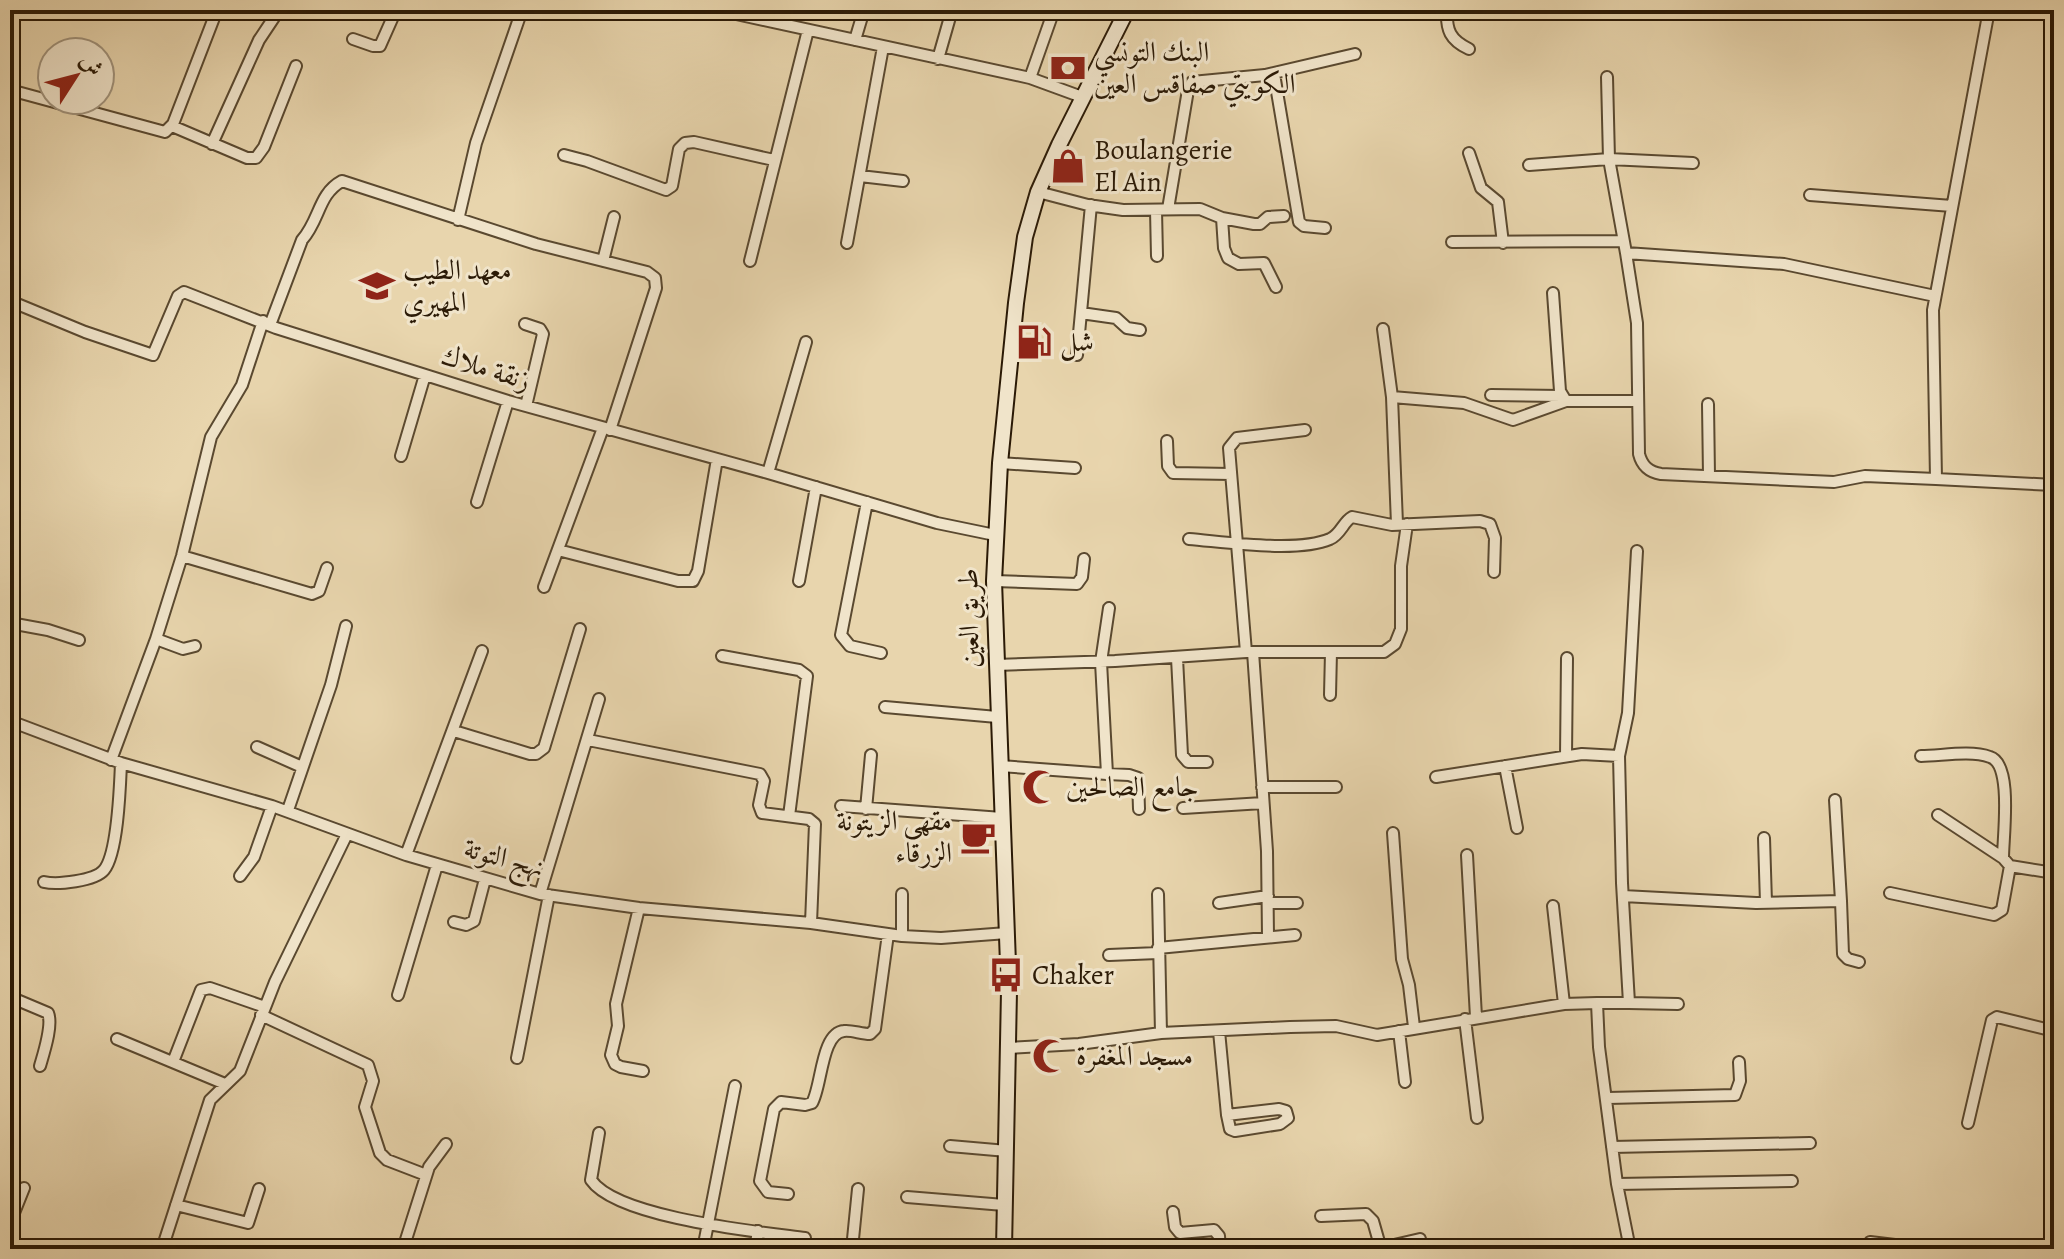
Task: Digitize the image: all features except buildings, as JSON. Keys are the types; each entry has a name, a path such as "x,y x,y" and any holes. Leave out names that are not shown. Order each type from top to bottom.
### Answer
{"main road":[{"name":"طريق العين","path":"1004,1249 1009,1048 994,581 1000,463 1020,267 1038,192 1127,10"}],"street":[{"path":"10,90 165,132 172,126 217,10"},
{"path":"212,144 259,40 279,10"},
{"path":"353,39 380,46 386,39 396,10"},
{"path":"458,220 476,143 522,10"},
{"path":"718,10 1030,78 1082,97"},
{"path":"855,40 864,10"},
{"path":"938,59 952,10"},
{"path":"1030,78 1054,10"},
{"path":"1447,10 1448,32 1469,49"},
{"path":"1936,479 1935,296 1989,10"},
{"path":"750,261 808,30"},
{"path":"847,243 883,47"},
{"path":"1168,209 1190,83 1274,74 1355,54"},
{"path":"172,126 251,159 259,155 296,66"},
{"path":"1274,74 1299,222 1304,226 1325,228"},
{"path":"1607,77 1609,159 1637,323 1639,454 1644,466 1661,474 1834,482 1865,476 2054,485"},
{"path":"564,155 666,190 672,186 679,149 685,143 694,142 774,160"},
{"path":"1469,153 1481,188 1498,202 1503,243"},
{"path":"1529,165 1609,159 1693,163"},
{"path":"860,176 903,181"},
{"path":"44,882 61,885 103,871 118,819 116,762 182,556 211,437 242,385 302,240 310,232 329,188 342,181 458,220 647,272 655,278 657,283 607,429 544,587"},
{"path":"1038,192 1123,210 1200,209 1222,218 1257,225 1268,217 1284,216"},
{"path":"1810,195 1952,206"},
{"path":"1077,355 1091,205"},
{"path":"1156,210 1157,256"},
{"path":"603,261 614,217"},
{"path":"1222,218 1224,248 1228,258 1239,264 1264,263 1276,287"},
{"path":"1452,242 1623,241"},
{"path":"1626,253 1784,264 1935,296"},
{"name":"زنقة ملاك","path":"10,301 85,332 153,355 178,296 184,292 267,323 508,401 937,523 995,535"},
{"path":"1553,293 1563,398"},
{"path":"1081,313 1116,318 1127,328 1140,330"},
{"path":"525,324 540,329 543,334 526,406"},
{"path":"996,665 1249,652 1384,652 1395,644 1401,629 1402,524 1383,329"},
{"path":"768,473 806,342"},
{"path":"401,456 425,375"},
{"path":"1491,395 1637,401"},
{"path":"1392,397 1464,403 1513,420 1563,398"},
{"path":"477,502 508,401"},
{"path":"1708,404 1709,476"},
{"path":"1268,936 1262,787 1229,448 1233,440 1305,430"},
{"path":"1167,441 1168,466 1173,473 1231,474"},
{"path":"558,550 678,581 693,581 698,571 717,459"},
{"path":"1000,463 1075,468"},
{"path":"799,581 816,487"},
{"path":"867,502 841,635 850,646 881,653"},
{"path":"1189,539 1270,546 1323,541 1335,536 1352,517 1402,524 1480,521 1490,524 1495,538 1494,572"},
{"path":"1629,1003 1619,756 1628,713 1637,551"},
{"path":"182,556 314,594 319,591 327,568"},
{"path":"994,581 1077,584 1082,577 1084,559"},
{"path":"1107,774 1101,662 1109,608"},
{"path":"10,623 79,640"},
{"path":"288,810 335,669 346,626"},
{"path":"454,731 530,754 540,752 544,748 580,629"},
{"path":"156,639 183,649 195,646"},
{"path":"406,855 482,651"},
{"path":"1330,695 1331,652"},
{"path":"722,656 799,670 807,676 789,816"},
{"path":"1177,658 1182,755 1188,762 1207,762"},
{"path":"1566,756 1567,658"},
{"path":"517,1058 545,895 599,699"},
{"path":"885,707 997,717"},
{"name":"نهج التوتة","path":"10,721 116,762 288,810 406,855 545,895 639,908 811,923 902,936 941,938 1007,933"},
{"path":"588,740 757,773 764,781 759,805 761,811 769,815 809,819 815,824 811,923"},
{"path":"257,747 302,767"},
{"path":"1436,777 1582,754 1619,756"},
{"path":"1890,893 1994,915 2002,910 2007,862 2002,766 1996,759 1980,754 1921,756"},
{"path":"866,809 871,755"},
{"path":"1000,766 1129,775 1138,778 1139,809"},
{"path":"1505,766 1517,828"},
{"path":"1262,787 1336,787"},
{"path":"1835,800 1843,954 1859,962"},
{"path":"1183,808 1263,803"},
{"path":"240,876 256,853 272,806"},
{"path":"841,806 1002,818"},
{"path":"1938,815 2007,862 2054,873"},
{"path":"1393,833 1402,959 1414,1027"},
{"path":"162,1249 206,1110 213,1096 240,1071 263,1011 347,834"},
{"path":"1764,838 1766,903"},
{"path":"1467,855 1477,1118"},
{"path":"398,995 437,865"},
{"path":"454,922 466,925 474,921 485,879"},
{"path":"902,894 902,936"},
{"path":"1158,894 1161,1033"},
{"path":"1623,896 1766,903 1841,901"},
{"path":"1219,903 1268,900 1297,903"},
{"path":"1553,906 1564,1004"},
{"path":"639,908 616,1004 618,1026 611,1055 615,1064 643,1071"},
{"path":"788,1194 768,1192 760,1181 774,1109 778,1103 784,1102 812,1103 830,1041 837,1033 870,1034 875,1029 888,934"},
{"path":"1109,955 1295,935"},
{"path":"173,1062 201,990 210,988 263,1011 368,1065 373,1081 365,1107 380,1153 387,1160 426,1175"},
{"path":"10,997 48,1013 50,1017 40,1066"},
{"path":"1597,1003 1599,1047 1612,1147 1630,1249"},
{"path":"1009,1048 1079,1044 1161,1033 1336,1026 1372,1035 1564,1004 1678,1004"},
{"path":"1968,1123 1992,1020 1997,1017 2010,1019 2054,1031"},
{"path":"1219,1031 1227,1115 1229,1127 1235,1131 1280,1124 1288,1118 1286,1111 1279,1109 1227,1115"},
{"path":"1399,1031 1405,1082"},
{"path":"117,1039 225,1084"},
{"path":"1608,1098 1735,1095 1740,1081 1739,1062"},
{"path":"703,1249 735,1086"},
{"path":"599,1133 591,1173 594,1184 610,1194 706,1225 805,1238"},
{"path":"1612,1147 1810,1143"},
{"path":"403,1249 422,1197 426,1175 446,1144"},
{"path":"950,1146 1007,1151"},
{"path":"1617,1184 1792,1181"},
{"path":"10,1223 24,1188"},
{"path":"176,1205 248,1223 259,1189"},
{"path":"852,1249 858,1189"},
{"path":"907,1197 1004,1205"},
{"path":"1173,1212 1175,1227 1180,1233 1214,1230 1219,1236 1220,1249"},
{"path":"1321,1216 1366,1214 1373,1221 1381,1249 1420,1239"},
{"path":"755,1249 758,1231"},
{"path":"1870,1242 1928,1249"},
{"path":"309,1245 320,1249"}],"place":[{"name":"البنك التونسي الكويتي صفاقس العين","path":"1068,68"},
{"name":"Boulangerie El Ain","path":"1068,166"},
{"name":"معهد الطيب المهيري","path":"377,286"},
{"name":"شل","path":"1034,342"},
{"name":"جامع الصالحين","path":"1040,787"},
{"name":"مقهى الزيتونة الزرقاء","path":"978,837"},
{"name":"Chaker","path":"1006,975"},
{"name":"مسجد المغفرة","path":"1050,1056"}]}
